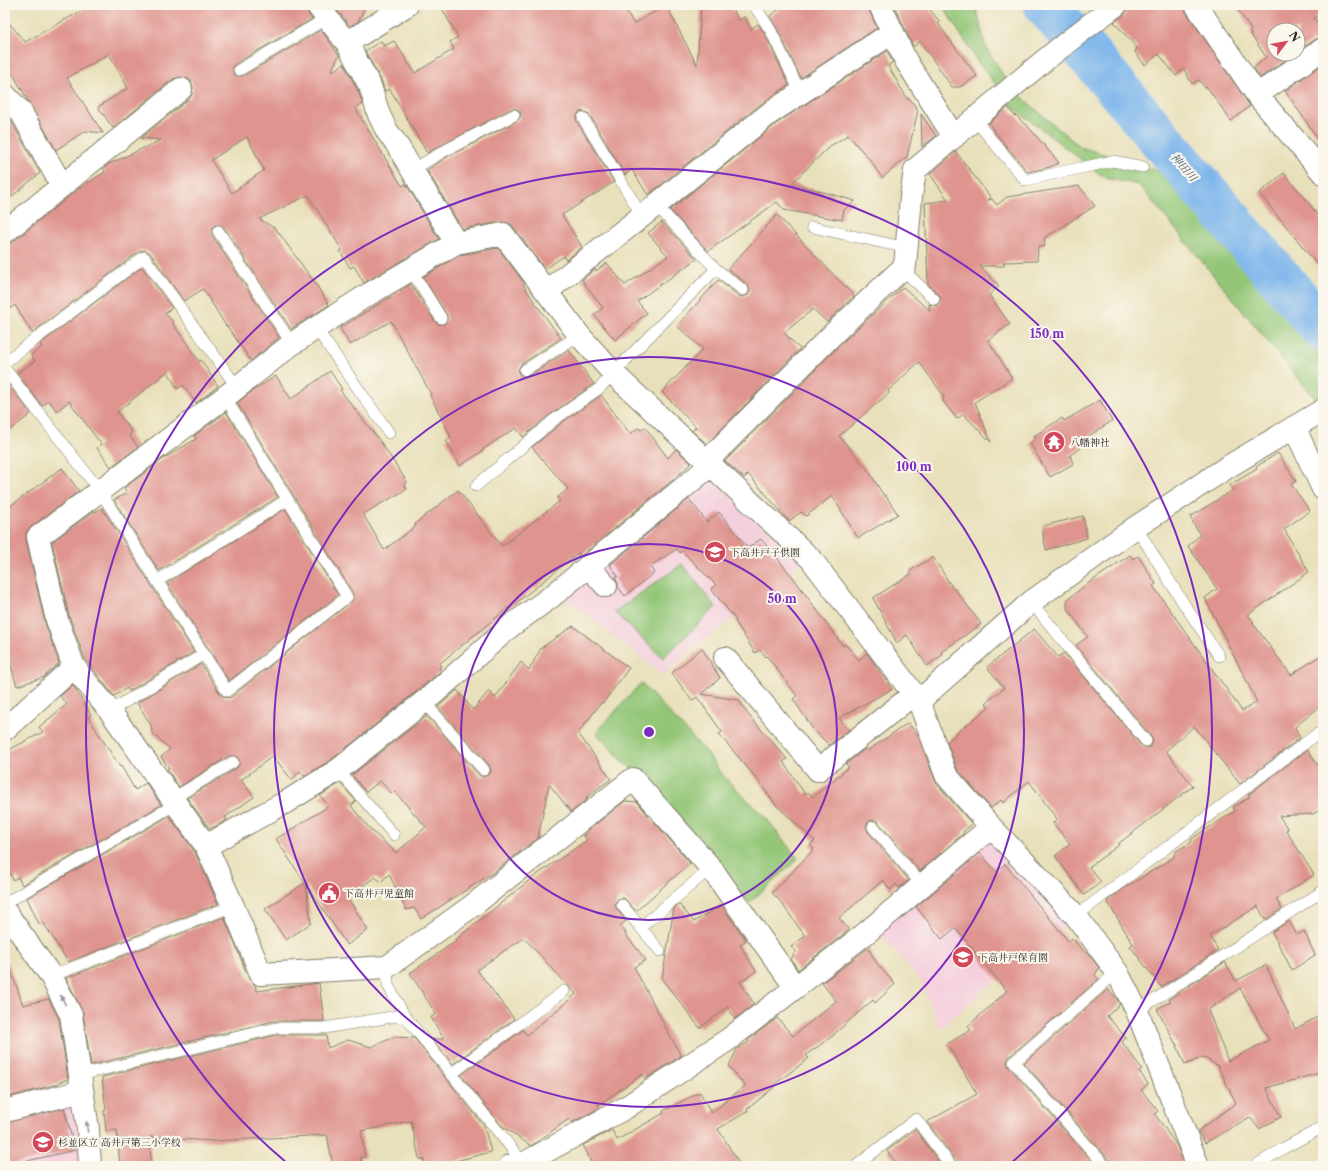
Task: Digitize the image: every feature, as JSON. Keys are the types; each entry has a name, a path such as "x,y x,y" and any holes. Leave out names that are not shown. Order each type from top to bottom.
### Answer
{"street":[{"path":"347,43 407,5"},
{"path":"880,5 906,61 954,137"},
{"path":"206,846 286,802 338,770 424,702 512,625 551,597 711,465 713,455 837,330 905,266 915,170 1057,51 1116,5"},
{"path":"1196,5 1258,96 1323,173"},
{"path":"322,11 347,43 370,86 379,115 456,244"},
{"path":"547,291 770,113 893,32"},
{"path":"1258,96 1323,49"},
{"path":"5,232 181,89"},
{"path":"5,95 20,112 62,186"},
{"path":"795,988 711,868 633,779 472,906 387,967 261,974 206,846 110,711 74,667 57,620 38,537 231,392 292,344 316,328 364,297 456,244 503,234 580,335 613,373 811,559 916,698 946,775 990,827 1076,916 1117,972 1136,1011 1198,1166"},
{"path":"725,658 818,770 916,698 1031,602 1136,527 1226,468 1323,410"},
{"path":"1294,427 1323,489"},
{"path":"588,566 606,586"},
{"path":"5,729 74,667"},
{"path":"520,1165 558,1146 625,1108 729,1039 866,933 990,827"},
{"path":"5,911 51,976 71,1015 88,1129 90,1166"},
{"path":"5,1111 81,1083"}],"lane":[{"path":"754,5 770,31 800,92"},
{"path":"239,70 322,11"},
{"path":"412,170 446,150 514,115"},
{"path":"583,118 649,211 716,269 743,290"},
{"path":"975,120 1025,180 1113,161 1143,167"},
{"path":"812,226 907,248"},
{"path":"218,231 292,344"},
{"path":"5,362 144,257 231,392 287,500 347,597 227,691 100,491 5,369"},
{"path":"476,486 555,419 600,388 716,269"},
{"path":"902,269 934,300"},
{"path":"411,270 441,318"},
{"path":"316,328 389,433"},
{"path":"526,370 580,335"},
{"path":"158,582 287,500"},
{"path":"1136,527 1184,604 1219,656"},
{"path":"1031,602 1146,741"},
{"path":"110,711 204,654"},
{"path":"424,702 484,770"},
{"path":"1076,916 1317,734 1323,742"},
{"path":"5,903 174,802 233,762"},
{"path":"338,770 394,835"},
{"path":"873,827 922,885"},
{"path":"641,927 711,868"},
{"path":"1136,1011 1323,891"},
{"path":"622,905 660,951"},
{"path":"51,976 232,906"},
{"path":"387,967 388,985 404,1015 520,1165"},
{"path":"1105,1166 1014,1062 1117,972"},
{"path":"451,1074 564,991"},
{"path":"81,1083 276,1028 324,1028 404,1015"},
{"path":"856,1166 916,1119 951,1166"},
{"path":"1255,1166 1323,1127"}],"shaded area":[{"path":"707,476 802,561 663,675 564,597"},
{"name":"下高井戸保育園","path":"992,835 1067,925 981,992 939,1030 923,983 878,931"},
{"name":"杉並区立 高井戸第三小学校","path":"70,1103 77,1106 82,1166 5,1166 5,1118"}],"green space":[{"path":"942,5 978,5 976,8 986,47 1003,75 1026,101 1080,147 1168,174 1323,359 1323,398 1317,401 1139,185 1105,178 1014,108 978,62"},
{"path":"682,564 716,607 663,658 614,612"},
{"path":"641,683 708,754 721,774 767,819 798,859 749,903 700,840 596,733"}],"building":[{"path":"305,5 307,12 312,19 235,64 233,67 233,73 236,76 243,76 321,30 339,55 331,72 344,64 363,104 355,108 402,186 406,184 439,239 364,283 354,266 350,268 340,251 342,250 308,195 259,219 276,229 329,305 291,329 224,227 221,225 215,225 212,228 212,235 279,337 251,361 226,326 203,289 184,301 150,253 144,250 140,251 32,333 15,305 5,312 5,244 13,242 78,189 105,172 103,168 107,165 161,140 141,138 189,99 192,94 193,87 191,81 186,78 179,77 173,79 113,128 98,107 128,88 109,54 67,78 103,133 85,131 56,150 5,60 5,18 25,42 90,6","holes":["247,137 264,170 232,193 211,160"]},
{"path":"333,5 366,5 358,22 350,26"},
{"path":"440,5 623,5 634,24 666,5 697,65 701,5 730,5 739,20 744,17 751,29 758,24 765,34 789,85 762,103 648,195 632,170 625,175 589,114 583,111 579,112 576,118 577,122 614,182 562,215 582,247 566,260 564,256 545,269 513,226 508,223 501,222 462,229 427,170 449,156 517,121 521,116 520,111 515,108 511,109 427,153 390,89 385,91 381,80 365,51 381,41 384,46 394,41 415,73 454,49 450,42 458,37"},
{"path":"785,5 868,5 877,28 801,78 770,16"},
{"path":"894,5 926,5 940,22 938,23 977,76 960,87 952,87 920,41 913,47"},
{"path":"1128,5 1184,5 1186,12 1250,106 1231,121 1207,87 1205,88 1199,80 1192,84 1184,69 1176,76 1159,54 1145,65 1135,52 1137,48 1114,22 1124,15"},
{"path":"1235,5 1323,5 1323,12 1314,18 1323,32 1323,37 1316,39 1306,46 1306,22 1266,22 1266,57 1250,33 1251,30"},
{"path":"887,51 893,62 888,66 908,100 910,99 918,110 907,157 882,178 870,160 848,135 830,146 792,183 855,201 844,210 842,220 784,210 777,202 708,251 670,210 777,123"},
{"path":"1266,57 1266,62 1283,62 1260,78 1254,68"},
{"path":"1323,64 1323,146 1285,91"},
{"path":"1008,107 1015,116 1016,115 1025,125 1026,124 1059,163 1050,167 1028,172 996,134 989,123"},
{"path":"921,114 936,136 922,147"},
{"path":"10,119 40,173 5,202 5,122"},
{"path":"956,152 991,198 988,200 992,199 997,205 1007,197 1079,186 1095,206 1044,238 1045,246 1038,247 1037,261 1004,262 1004,266 980,266 999,286 989,295 1010,324 988,340 1012,378 975,402 991,442 963,414 957,419 943,401 944,396 919,362 888,391 889,393 839,436 868,470 884,496 885,495 898,514 858,538 832,496 806,516 801,512 789,521 748,474 744,478 725,461 846,339 903,287 930,311 929,304 936,306 939,303 941,297 928,284 925,203 948,200 930,174"},
{"path":"1284,173 1323,221 1323,272 1259,193"},
{"path":"777,215 854,296 827,322 813,309 784,333 800,349 707,444 692,431 696,427 662,392 703,349 677,326 718,280 739,296 742,297 748,295 750,291 748,285 728,269"},
{"path":"662,222 697,259 637,301 647,313 615,340 594,315 603,308 582,280 595,269 596,271 607,263 625,285 668,256 648,233"},
{"path":"498,248 524,283 523,284 535,303 561,338 521,364 518,370 519,374 525,377 529,376 569,350 594,384 551,414 523,437 516,428 460,466 446,440 451,437 430,395 431,394 391,321 350,345 340,328 411,284 435,322 438,324 444,324 447,321 447,315 423,277 460,255"},
{"path":"142,267 172,308 165,313 174,323 173,324 199,361 201,360 218,386 196,403 183,385 177,389 168,371 117,412 132,432 129,435 138,447 111,467 97,448 101,444 69,401 57,411 49,401 42,406 17,373 35,361 31,355 42,347 40,344"},
{"path":"330,371 342,389 340,390 380,441 407,482 404,484 407,489 363,514 384,550 416,526 415,524 458,490 502,546 560,501 557,498 568,489 532,447 559,425 601,395 630,434 638,428 641,430 645,427 668,458 676,449 691,463 674,479 581,556 578,553 439,664 441,666 439,668 441,671 331,760 304,776 300,771 292,780 273,756 241,780 254,797 225,817 227,820 210,829 187,798 237,768 239,765 239,759 236,756 229,756 179,787 167,769 169,768 161,757 170,749 152,733 151,725 137,703 201,664 221,695 227,698 231,697 353,600 353,593 237,403 276,376 291,399"},
{"path":"5,380 31,414 5,434"},
{"path":"1100,400 1112,421 1078,443 1081,448 1070,455 1073,464 1050,477 1030,443 1035,439 1034,436 1062,418 1064,421"},
{"path":"226,412 278,497 159,571 114,500 127,493 124,488 163,459 196,439 194,436"},
{"path":"1278,453 1296,481 1291,484 1310,511 1284,529 1309,572 1248,615 1291,675 1323,654 1323,704 1295,727 1300,738 1240,784 1194,726 1166,751 1193,786 1089,867 1101,882 1084,895 1055,856 1070,844 1053,823 1057,819 1029,781 1003,803 1001,800 991,808 957,769 947,742 989,707 986,703 1004,688 987,667 1034,629 1058,657 1064,653 1141,745 1147,748 1151,746 1153,740 1151,737 1076,645 1088,637 1067,608 1067,600 1083,587 1130,555 1133,559 1138,556 1156,584 1153,586 1242,711 1257,702 1205,598 1217,589 1188,546 1200,535 1190,517 1233,490 1230,485 1257,469 1256,467"},
{"path":"62,468 79,491 26,532 26,539 45,623 59,663 44,677 17,686 5,646 5,510"},
{"path":"689,499 707,522 719,512 748,548 761,539 793,577 843,646 845,644 859,660 867,653 892,689 839,718 849,730 829,745 813,729 793,699 797,696 767,656 766,657 760,650 755,653 735,621 736,620 711,589 716,585 682,551 680,553 677,549 650,566 654,573 625,596 618,587 618,583 615,578 618,576 610,565"},
{"path":"102,508 194,652 129,691 127,688 114,696 85,659 69,616 52,542 94,511 95,512"},
{"path":"285,509 338,595 229,681 167,583"},
{"path":"1083,516 1087,538 1046,550 1043,526"},
{"path":"933,557 954,590 955,589 981,624 941,652 942,655 927,666 907,635 897,643 873,598 911,574 910,571"},
{"path":"573,626 629,668 578,733 611,779 585,798 589,798 571,812 549,784 538,838 494,872 421,919 414,908 406,910 389,874 381,882 375,877 347,897 368,930 347,945 306,884 311,923 286,940 265,909 305,883 276,839 329,806 320,796 340,783 356,801 351,806 372,831 396,853 426,827 395,792 391,793 380,781 366,792 352,775 427,716 479,775 482,777 488,775 491,772 489,765 438,707 457,690 473,710 489,691 495,698 521,662 529,670 541,648"},
{"path":"702,648 720,678 701,694 739,700 747,713 787,759 783,762 805,794 808,792 813,797 849,767 846,764 865,749 867,751 908,723 918,735 936,783 972,824 963,832 964,833 920,871 878,822 875,820 869,821 866,825 868,832 909,880 899,888 896,884 890,890 883,880 839,918 849,930 798,970 791,959 796,951 791,947 805,936 780,901 772,893 814,849 810,845 815,841 776,805 756,778 719,734 722,732 697,697 692,701 672,673"},
{"path":"73,685 91,715 88,717 120,767 121,766 135,790 146,783 161,805 22,885 18,877 13,880 5,863 5,752 43,732 39,727 67,704 60,696"},
{"path":"1307,750 1323,772 1323,808 1313,814 1279,816 1314,875 1276,899 1282,909 1265,920 1258,906 1210,936 1218,950 1161,987 1130,946 1133,944 1107,901 1123,889 1173,858 1176,851 1192,842 1191,839 1235,811 1233,807 1250,797 1248,795"},
{"path":"625,801 637,802 690,863 636,911 624,898 618,899 615,906 626,921 620,926 646,960 634,967 681,1056 645,1079 643,1074 598,1105 600,1108 571,1123 569,1119 531,1146 501,1125 461,1075 523,1030 527,1035 576,994 524,938 477,970 514,1019 453,1064 432,1039 444,1039 431,1017 436,1014 410,973 456,941 455,940 531,879 587,840 583,835"},
{"path":"169,816 195,852 218,904 68,962 43,922 39,924 27,898"},
{"path":"980,853 996,871 1005,864 1069,942 1072,938 1086,953 1087,952 1099,968 1095,975 1099,979 1009,1057 1007,1063 1096,1166 958,1166 957,1162 927,1122 977,1094 947,1044 971,1030 968,1026 1007,991 955,928 942,939 916,907"},
{"path":"679,904 694,922 721,905 746,940 740,945 756,971 740,982 754,1004 735,1019 728,1007 700,1028 662,979 674,908"},
{"path":"224,917 249,979 255,985 257,991 319,983 324,1021 274,1021 91,1065 83,1013 66,978"},
{"path":"1289,921 1297,935 1304,931 1315,955 1292,970 1272,932"},
{"path":"868,948 878,965 895,984 875,1003 873,1000 834,1035 806,1055 809,1058 775,1084 776,1086 747,1109 748,1111 718,1129 741,1166 593,1166 583,1145 612,1130 617,1140 664,1113 663,1111 700,1092 711,1113 745,1086 729,1066 737,1049 749,1042 748,1040 777,1018 793,1036 836,1001 822,983"},
{"path":"8,962 23,1005 49,999 59,1019 68,1079 58,1084 5,1098 5,963"},
{"path":"1225,962 1236,981 1266,965 1295,1029 1323,1014 1323,1072 1266,1088 1281,1117 1259,1129 1250,1117 1205,1143 1198,1131 1236,1103 1218,1066 1203,1057 1185,1065 1176,1043 1157,1009 1171,1001 1169,999","holes":["1240,988 1269,1040 1228,1061 1208,1010"]},
{"path":"1108,989 1120,1004 1107,1016 1126,1038 1122,1042 1142,1069 1139,1071 1148,1084 1141,1090 1158,1111 1155,1114 1177,1146 1185,1166 1112,1166 1110,1161 1024,1063"},
{"path":"277,1035 326,1035 328,1048 348,1040 371,1047 394,1037 414,1038 484,1126 491,1152 436,1166 424,1166 424,1160 419,1158 411,1121 361,1131 365,1157 360,1158 362,1166 333,1166 327,1135 213,1141 150,1137 151,1166 120,1166 117,1130 106,1131 104,1111 106,1110 102,1077"},
{"name":"杉並区立 高井戸第三小学校","path":"64,1108 75,1150 5,1166 5,1123"},
{"path":"915,1129 942,1166 898,1166 887,1151"}],"waterway":[{"name":"神田川","path":"1046,5 1323,329"}],"place":[{"name":"八幡神社","path":"1054,442"},
{"name":"下高井戸子供園","path":"715,552"},
{"name":"下高井戸児童館","path":"329,893"},
{"name":"下高井戸保育園","path":"963,957"},
{"name":"杉並区立 高井戸第三小学校","path":"43,1142"}]}
